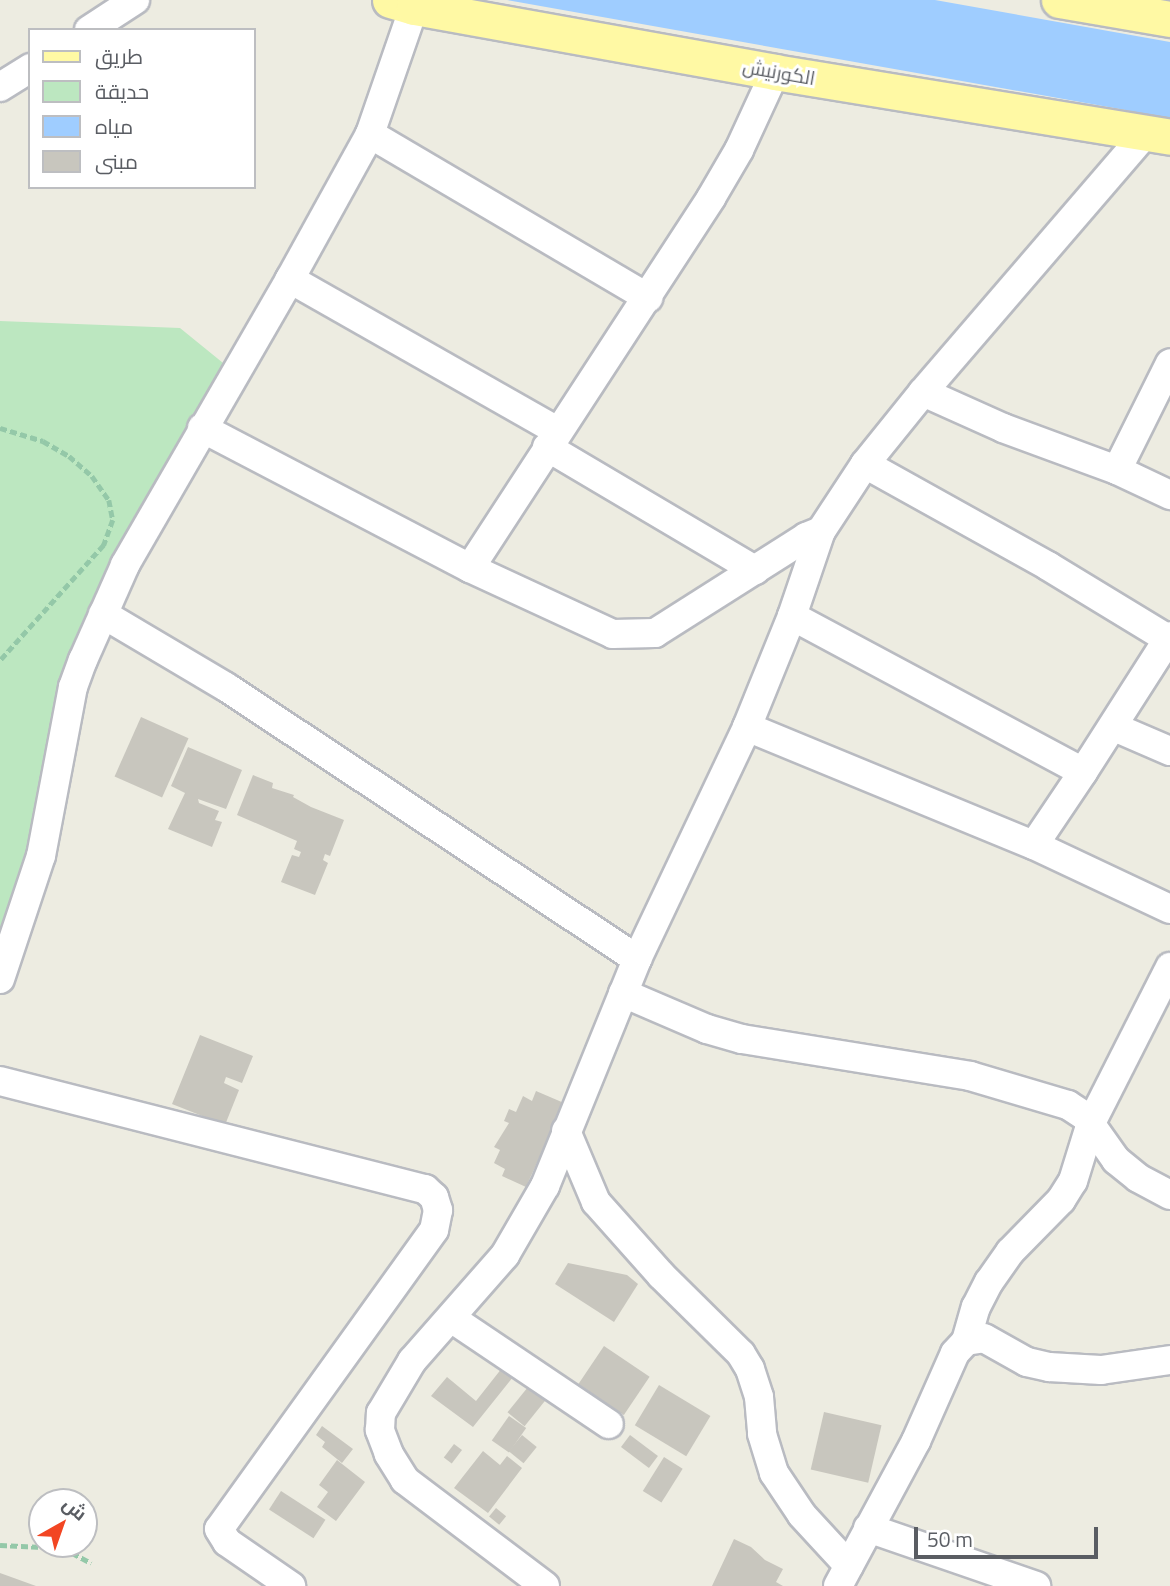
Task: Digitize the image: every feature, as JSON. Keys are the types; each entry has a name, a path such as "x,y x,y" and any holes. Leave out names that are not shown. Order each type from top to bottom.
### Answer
{"main road":[{"path":"1059,0 1170,19"},
{"name":"الكورنيش","path":"402,4 775,72 1159,134"}],"street":[{"path":"92,28 135,0"},
{"path":"0,979 41,856 73,687 103,614 125,565 290,279 370,134 402,4"},
{"path":"0,87 28,69"},
{"path":"470,568 552,439 648,298 739,150 775,72"},
{"path":"370,134 648,298"},
{"path":"545,1586 405,1480 388,1454 380,1430 386,1402 412,1361 505,1255 527,1221 636,959 747,727 792,616 821,531 865,464 923,392 1159,134"},
{"path":"290,279 552,439 755,570"},
{"path":"1117,470 1170,363"},
{"path":"923,392 1003,428 1117,470 1170,495"},
{"path":"202,428 470,568 613,634 636,636 655,633 821,531"},
{"path":"865,464 1169,637 1114,727 1034,845"},
{"path":"103,614 226,687 636,959"},
{"path":"792,616 1083,772"},
{"path":"747,727 1034,845 1170,909"},
{"path":"1114,727 1170,751"},
{"path":"566,1131 596,1202 662,1275 741,1354 750,1369 759,1397 762,1434 774,1473 844,1576 916,1441 955,1353 966,1341 976,1307 989,1282 1010,1252 1061,1200 1073,1181 1091,1123 1170,967"},
{"path":"622,993 707,1029 742,1039 970,1076 1069,1105 1091,1123 1105,1149 1116,1160 1138,1178 1170,1195"},
{"path":"0,1081 425,1189 434,1197 438,1210 435,1230 219,1529 227,1542 291,1586"},
{"path":"451,1318 609,1424"},
{"path":"966,1341 984,1338 1027,1362 1049,1367 1101,1370 1170,1360"},
{"path":"868,1528 1036,1586"}],"path":[{"path":"0,428 24,434 69,456 92,475 109,500 113,520 104,545 0,661"},
{"path":"0,1545 63,1548 91,1563"}],"green space":[{"path":"0,321 180,328 228,367 68,655 29,880 0,951"}],"water":[{"path":"507,0 935,0 1170,42 1170,118"}],"building":[{"path":"141,717 189,738 162,798 115,776"},
{"path":"188,747 242,770 226,809 198,799 199,803 219,811 215,820 222,822 212,847 168,829 185,793 171,786"},
{"path":"253,775 273,783 272,788 294,795 293,797 311,807 344,820 330,856 325,854 323,860 328,863 315,895 281,882 292,855 299,857 301,852 294,849 297,841 237,815"},
{"path":"200,1035 253,1056 242,1083 226,1077 224,1083 239,1090 225,1125 172,1104"},
{"path":"536,1091 564,1103 526,1187 502,1176 505,1169 494,1163 500,1150 494,1147 509,1123 504,1121 509,1109 516,1112 523,1096 532,1101"},
{"path":"568,1263 627,1275 638,1284 614,1322 555,1284"},
{"path":"604,1346 650,1377 624,1415 578,1384"},
{"path":"502,1368 513,1377 473,1427 431,1396 447,1377 476,1401"},
{"path":"532,1382 549,1396 525,1426 507,1412"},
{"path":"659,1385 710,1416 686,1456 635,1425"},
{"path":"824,1412 881,1425 868,1483 811,1469"},
{"path":"509,1416 526,1428 509,1453 492,1441"},
{"path":"322,1426 353,1449 342,1463 322,1447 325,1442 316,1435"},
{"path":"522,1435 537,1447 524,1463 509,1451"},
{"path":"630,1435 658,1456 649,1468 621,1447"},
{"path":"454,1444 462,1450 452,1464 444,1458"},
{"path":"483,1451 500,1465 507,1456 522,1468 488,1513 454,1488"},
{"path":"664,1457 683,1469 661,1503 643,1491"},
{"path":"337,1460 365,1482 336,1521 317,1507 328,1492 319,1485"},
{"path":"281,1491 325,1520 313,1538 269,1509"},
{"path":"496,1508 506,1516 499,1525 489,1517"},
{"path":"734,1539 783,1569 776,1582 783,1586 712,1586"},
{"path":"0,1573 36,1586 0,1586"}]}
